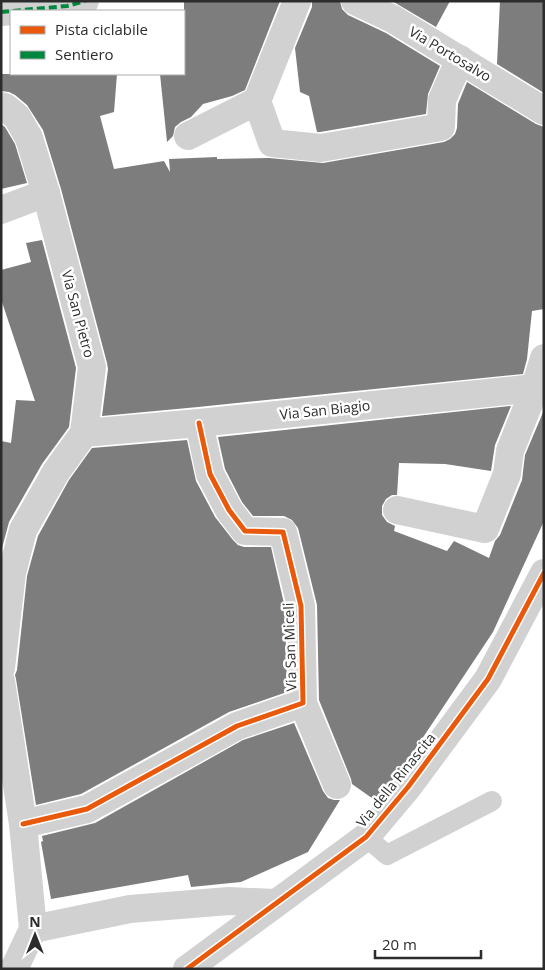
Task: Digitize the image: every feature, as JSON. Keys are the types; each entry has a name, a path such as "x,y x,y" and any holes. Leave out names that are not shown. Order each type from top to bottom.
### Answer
{"street":[{"path":"23,10 67,6 85,1"},
{"path":"188,136 257,101 297,1"},
{"name":"Via Portosalvo","path":"355,1 392,19 544,110"},
{"path":"257,101 272,143 321,148 441,127 442,100 460,59"},
{"name":"Via San Pietro","path":"1,106 17,117 29,138 46,193 92,367 84,433 56,472 23,530 12,573 1,668"},
{"path":"1,210 46,193"},
{"path":"397,510 484,529 507,474 510,451 536,388 544,358"},
{"name":"Via San Biagio","path":"84,433 536,388"},
{"name":"Via San Miceli","path":"23,824 87,809 237,726 303,703 302,606 283,532 245,531 229,510 210,474 199,423"},
{"name":"Via della Rinascita","path":"187,969 366,837 408,787 488,679 544,573"},
{"path":"1,681 23,824 34,929 10,963"},
{"path":"303,703 337,785"},
{"path":"34,929 130,909 229,901 276,903"}],"lane":[{"path":"366,837 387,855 492,801"}],"building":[{"path":"184,1 280,1 245,90 232,96 203,104 191,117 175,127 173,136 167,142 160,75 185,75"},
{"path":"312,1 340,1 342,9 348,15 386,33 440,66 428,94 426,114 317,132 309,96 300,92 295,48 312,7"},
{"path":"392,1 450,1 436,27"},
{"path":"500,1 544,1 544,93 497,64"},
{"path":"1,74 117,75 114,112 100,116 114,169 164,161 170,172 169,159 217,157 217,159 269,158 323,163 444,142 455,134 458,104 467,82 544,127 544,309 532,311 527,359 523,374 102,416 108,369 107,363 61,189 43,130 27,105 15,95 1,91"},
{"path":"1,124 5,127 15,144 27,183 1,189"},
{"path":"42,240 76,368 69,427 42,464 9,522 1,552 1,441 11,443 16,400 35,401 1,299 1,270 31,262 26,243"},
{"path":"511,406 495,445 491,471 445,464 399,463 397,495 392,495 386,499 382,506 382,515 387,522 395,526 394,531 447,551 454,541 489,558 522,480 525,455 544,410 544,521 493,632 406,763 376,801 352,784 319,700 317,605 298,528 292,520 284,516 253,516 242,502 225,469 218,437"},
{"path":"187,440 196,481 215,517 233,540 238,545 244,547 271,547 285,608 287,692 229,712 81,794 36,805 15,675 27,576 38,536 69,480 92,448"},
{"path":"294,723 323,791 328,798 340,800 308,852 241,882 191,887 188,875 51,899 41,842 43,841 42,836 95,823 243,740"}],"marked path":[{"path":"23,10 67,6 85,1"},
{"path":"1,12 10,11"}],"cycle path":[{"path":"23,824 87,809 237,726 303,703 301,606 283,532 245,531 229,510 210,474 199,423"},
{"path":"187,969 366,837 408,787 488,679 544,573"}]}
